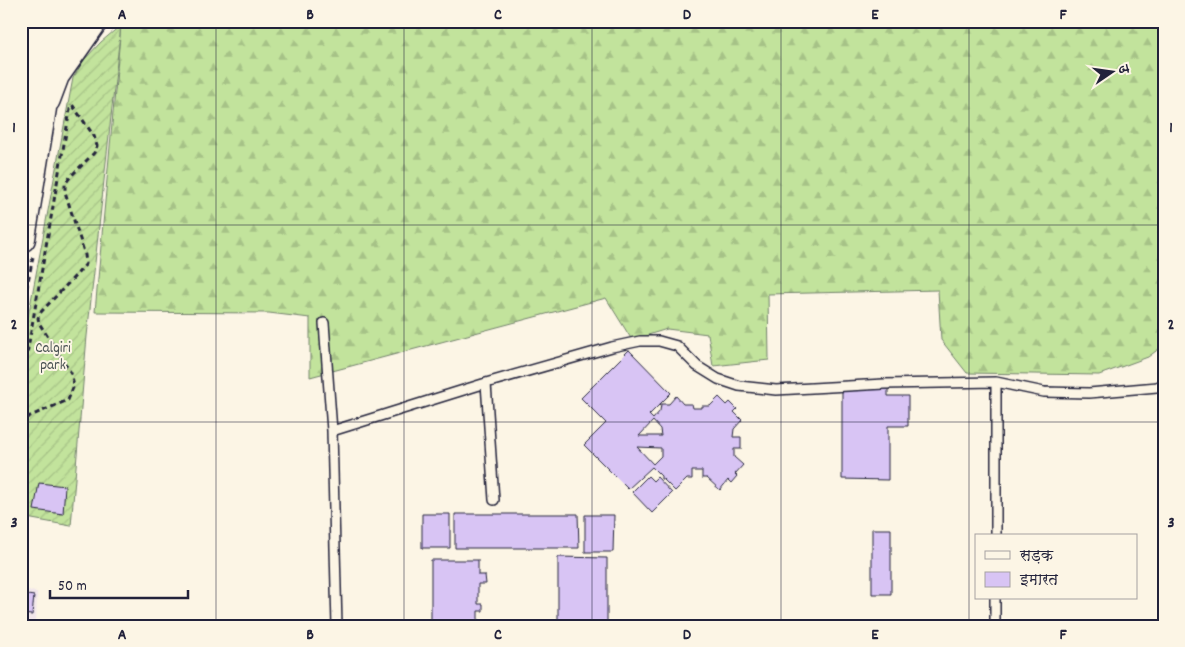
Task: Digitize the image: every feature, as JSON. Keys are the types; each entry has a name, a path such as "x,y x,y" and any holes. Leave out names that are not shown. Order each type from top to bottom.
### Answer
{"main road":[{"path":"38,21 31,59 42,108"},
{"path":"31,59 71,21"},
{"path":"21,238 42,108 55,75 94,21"}],"lane":[{"path":"324,323 332,431 337,626"},
{"path":"332,431 486,383 612,347 640,341 659,341 677,346 697,366 718,380 739,386 776,390 884,384 996,382 1044,392 1089,393 1157,387 1164,384"},
{"path":"996,382 996,534"},
{"path":"486,383 494,500"},
{"path":"995,600 995,626"}],"path":[{"path":"21,388 71,103 94,136 97,146 94,153 65,184 65,192 85,255 86,264 40,313 38,318 39,323 71,373 74,385 68,400 28,417 21,425"}],"shaded area":[{"path":"21,590 37,592 36,626 21,626"}],"green space":[{"path":"125,21 1164,21 1164,345 1148,357 1099,375 967,373 941,340 938,290 768,294 769,360 713,366 708,334 667,329 632,340 606,298 310,377 310,318 269,313 95,312 121,25"},
{"name":"Calgiri park","path":"121,25 87,336 71,526 21,517 21,354 73,78 84,60"}],"building":[{"path":"629,350 671,393 649,415 653,419 660,411 661,404 669,404 676,396 683,404 692,404 693,408 710,406 719,397 727,405 730,402 737,409 734,412 742,420 734,429 733,437 741,437 741,449 734,449 734,457 743,465 735,474 737,476 731,483 728,480 720,490 707,478 702,478 702,471 692,471 692,479 687,479 675,491 661,479 661,476 652,467 628,489 584,445 606,423 581,398","holes":["653,421 660,429 661,436 639,436","637,447 661,448 661,456 653,464"]},
{"path":"842,388 888,388 888,396 908,396 908,426 888,426 888,480 842,479"},
{"path":"648,476 653,481 657,477 672,493 652,513 632,492"},
{"path":"39,483 65,486 63,514 34,510"},
{"path":"422,514 450,514 450,548 422,548"},
{"path":"455,514 578,514 579,548 455,548"},
{"path":"585,515 614,515 613,552 585,552"},
{"path":"872,529 891,529 891,594 872,594"},
{"path":"558,557 607,558 607,626 558,626"},
{"path":"431,560 478,560 478,575 485,575 486,584 478,584 478,604 483,604 483,611 478,611 478,626 431,626"},
{"path":"21,594 34,596 32,615 21,614"}]}
